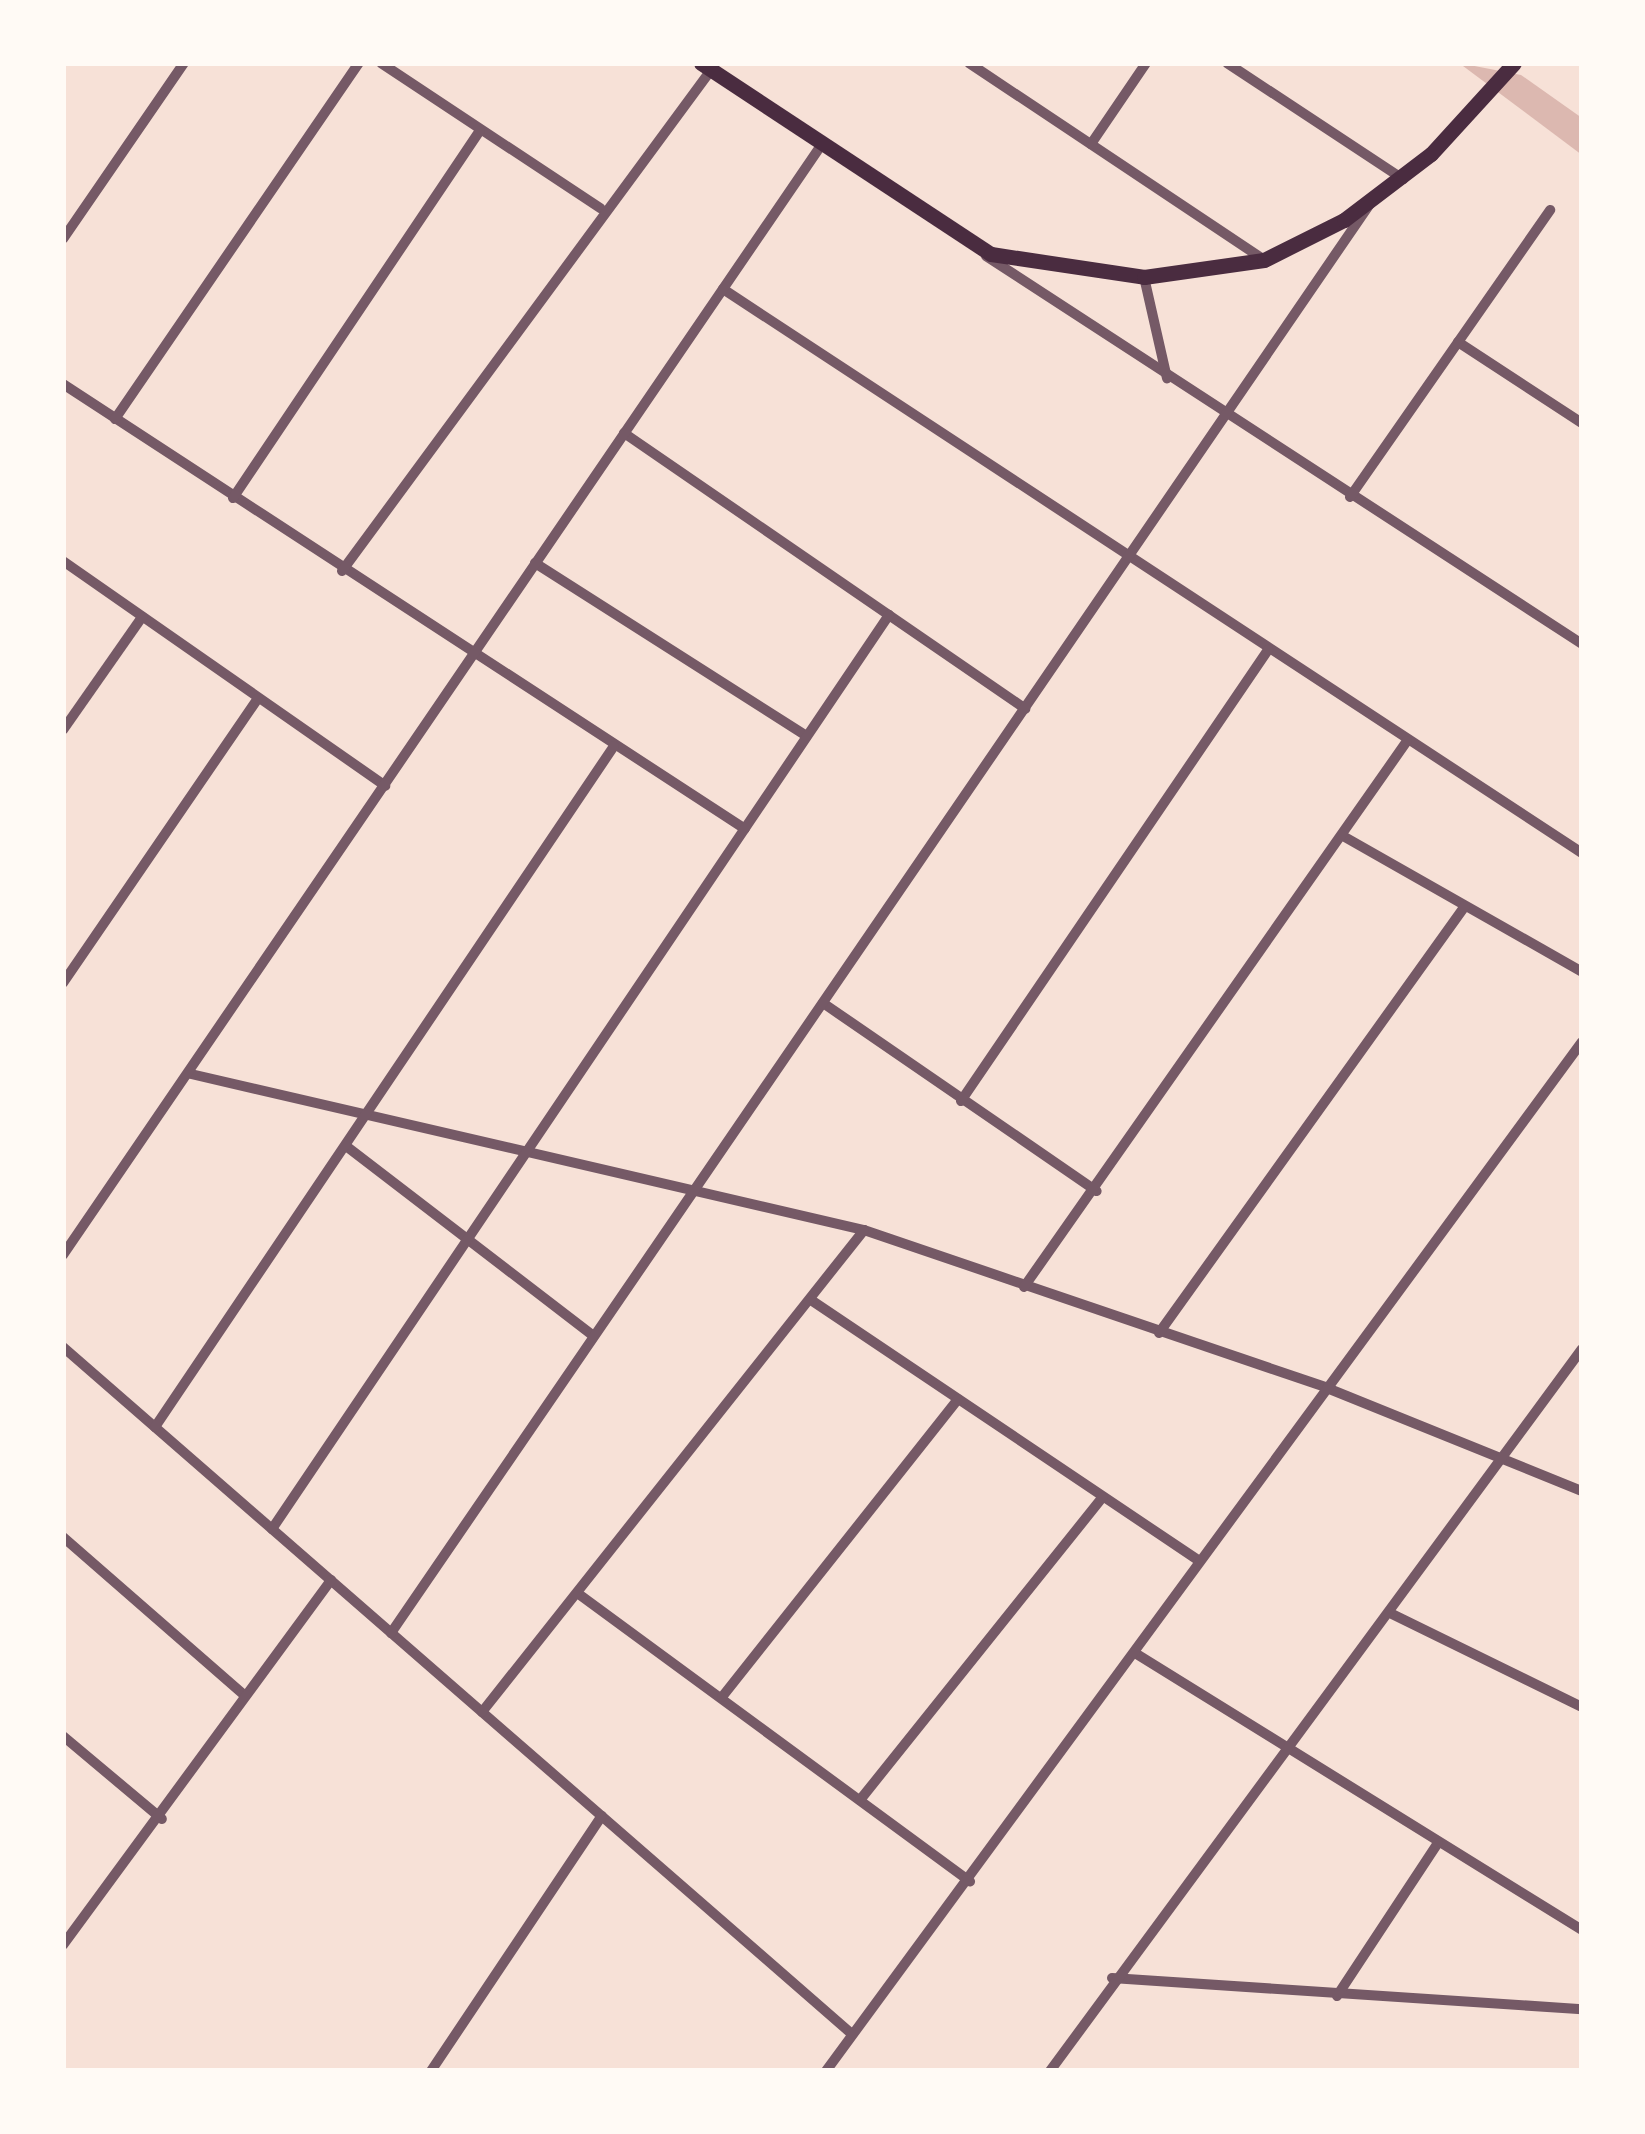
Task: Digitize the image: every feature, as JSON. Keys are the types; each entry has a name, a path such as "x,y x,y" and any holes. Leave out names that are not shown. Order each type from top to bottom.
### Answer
{"main road":[{"path":"706,66 954,234 1034,266 1144,277 1264,260 1372,202 1403,179 1514,63"}],"street":[{"path":"63,239 184,63"},
{"path":"115,419 359,63"},
{"path":"381,63 600,208"},
{"path":"969,63 1264,260"},
{"path":"1090,144 1146,63"},
{"path":"1227,63 1403,179"},
{"path":"342,571 706,66"},
{"path":"233,498 480,131"},
{"path":"63,1255 822,144"},
{"path":"392,1633 1372,202"},
{"path":"1350,497 1550,210"},
{"path":"954,234 1167,378 1582,644"},
{"path":"1144,277 1167,378"},
{"path":"723,289 1582,854"},
{"path":"1458,342 1582,423"},
{"path":"63,384 470,656 745,829"},
{"path":"624,433 1025,709"},
{"path":"63,561 385,786"},
{"path":"535,563 807,736"},
{"path":"272,1529 889,615"},
{"path":"63,730 142,616"},
{"path":"962,1101 1268,650"},
{"path":"63,983 258,698"},
{"path":"1024,1287 1097,1190 1407,741"},
{"path":"155,1427 614,746"},
{"path":"1343,836 1582,971"},
{"path":"1159,1333 1465,906"},
{"path":"823,1003 1097,1190"},
{"path":"826,2071 970,1882 1582,1042"},
{"path":"191,1074 864,1230 1328,1388 1582,1491"},
{"path":"346,1146 592,1335"},
{"path":"482,1712 580,1595 864,1230"},
{"path":"811,1300 1199,1562"},
{"path":"63,1347 852,2034"},
{"path":"1051,2071 1112,1978 1392,1614 1501,1455 1582,1349"},
{"path":"722,1696 958,1399"},
{"path":"860,1800 1103,1497"},
{"path":"63,1537 244,1695"},
{"path":"63,1946 163,1819 244,1695 331,1580"},
{"path":"580,1595 970,1882"},
{"path":"1392,1614 1582,1707"},
{"path":"1136,1653 1288,1753 1582,1930"},
{"path":"63,1736 163,1819"},
{"path":"431,2071 602,1816"},
{"path":"1336,1996 1438,1844"},
{"path":"1112,1978 1582,2009"}],"shaded area":[{"path":"1459,63 1521,75 1582,118 1582,155"}]}
